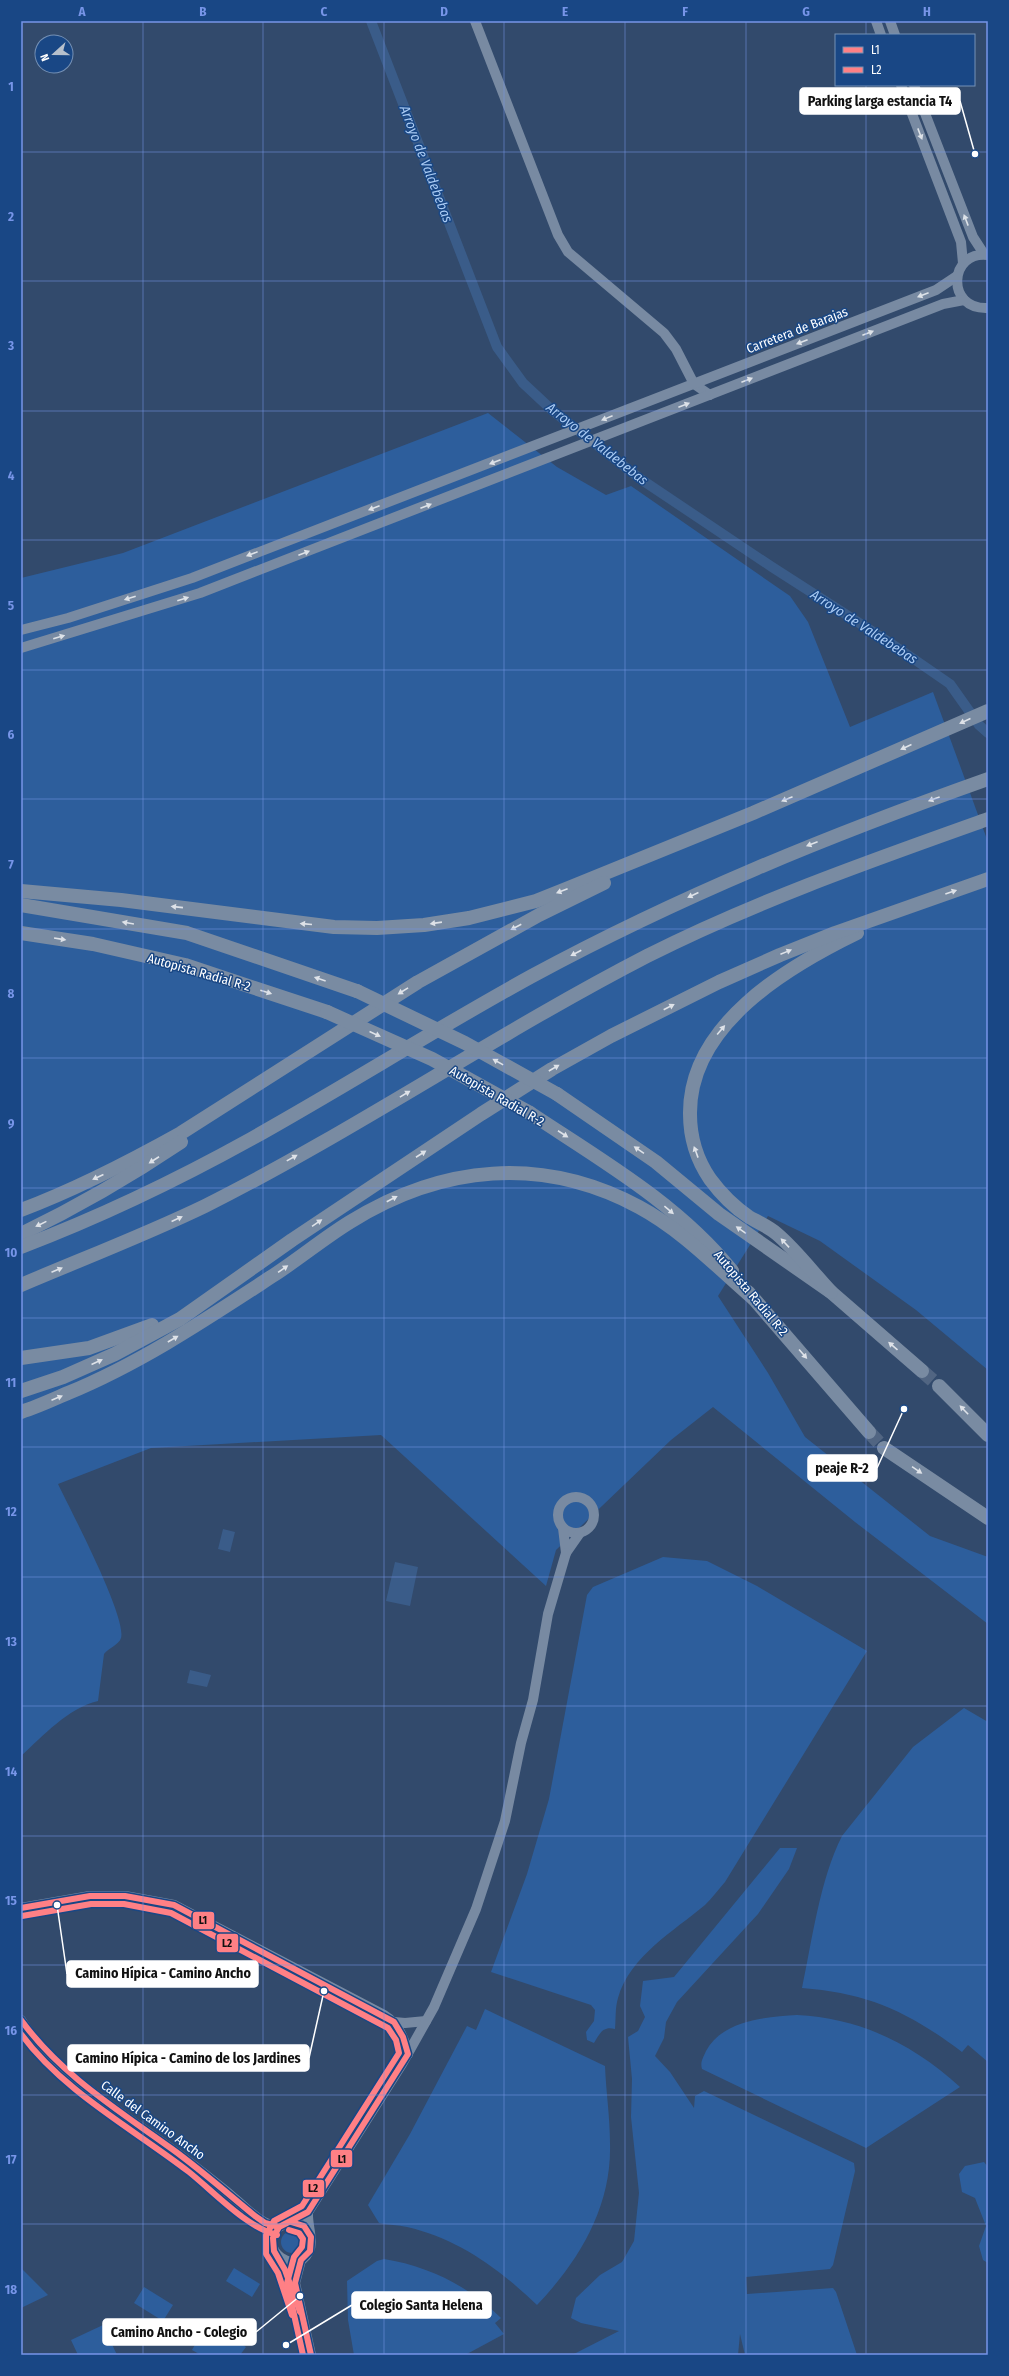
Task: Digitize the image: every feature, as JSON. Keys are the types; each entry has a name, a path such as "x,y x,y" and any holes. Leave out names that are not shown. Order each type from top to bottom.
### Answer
{"highway":[{"path":"21,1210 74,1189 143,1155 418,982 493,939 611,880 754,813 988,711"},
{"path":"21,1247 106,1212 249,1140 529,978 626,926 708,888 794,852 988,779"},
{"path":"21,891 121,900 334,927 377,928 424,925 469,918 536,901 754,813"},
{"path":"21,1285 149,1231 206,1205 369,1116 551,1007 650,955 746,911 872,861 986,820"},
{"path":"21,1391 63,1377 114,1354 180,1319 482,1114 552,1069 611,1036 719,982 780,955 988,879"},
{"path":"21,905 187,933 357,991 465,1043 557,1094 656,1162 719,1214 831,1292"},
{"path":"915,905 828,948 770,984 722,1029 702,1057 694,1077 690,1101 691,1134 698,1157 706,1173 735,1206 777,1234 831,1292 922,1371"},
{"name":"Autopista Radial R-2","path":"21,933 93,944 185,965 327,1012 432,1059 530,1113 638,1184 710,1244 754,1299 869,1432"},
{"path":"21,1234 73,1209 137,1172 223,1115 324,1042"},
{"path":"21,1412 122,1369 219,1310 350,1222 401,1195 449,1179 507,1172 547,1176 583,1184 640,1207 671,1228 754,1299"},
{"path":"21,1358 89,1348 121,1337 157,1323 251,1270"},
{"path":"939,1386 988,1435"},
{"path":"884,1448 988,1518"}],"street":[{"path":"475,21 558,235 568,252 664,333 676,349 694,384 710,395"},
{"path":"876,21 881,34"},
{"path":"890,21 895,34"},
{"path":"900,86 961,242 964,263"},
{"path":"914,86 973,237 986,255 970,258 964,263 957,276 957,285 964,300 971,306 988,308"},
{"name":"Carretera de Barajas","path":"21,630 68,618 192,578 532,448 936,290 957,276"},
{"path":"21,648 200,593 546,460 943,304 964,300"},
{"path":"300,2312 278,2256 272,2245 275,2232 279,2227 308,2212 408,2054 426,2021 476,1909 505,1821 521,1743 533,1700 548,1614 566,1553 580,1533 591,1524 594,1515 588,1501 578,1497 564,1501 558,1509 558,1520 563,1528 566,1553"},
{"path":"563,1528 571,1532 580,1533"},
{"path":"21,1908 90,1896 125,1896 174,1905 394,2022 405,2023 426,2021"},
{"name":"Calle del Camino Ancho","path":"21,2020 48,2054 90,2089 194,2166 236,2199 262,2223 279,2227"},
{"path":"394,2022 403,2037 408,2054"},
{"path":"278,2256 289,2262 301,2260 306,2256 312,2244 308,2231 308,2212"},
{"path":"291,2222 304,2226 308,2231"},
{"path":"301,2260 295,2283 300,2312 311,2355"}],"shaded area":[{"path":"488,413 557,467 606,495 631,486 790,596 808,622 850,727 933,692 988,842 988,1370 916,1310 820,1241 768,1216 718,1296 768,1373 805,1437 930,1536 988,1557 988,1624 855,1522 713,1407 671,1440 556,1550 546,1586 381,1435 151,1448 58,1484 107,1587 121,1626 121,1638 118,1643 104,1654 98,1701 66,1716 21,1756 21,578 123,553"},
{"path":"223,1529 235,1532 230,1552 218,1549"},
{"path":"663,1557 707,1561 757,1586 867,1651 725,1882 705,1905 654,1946 632,1969 618,1998 615,2029 611,2028 602,2031 594,2043 587,2040 586,2032 594,2021 595,2010 591,2005 491,1972 527,1874 549,1799 587,1595 593,1587"},
{"path":"395,1562 418,1567 410,1606 386,1601"},
{"path":"190,1670 211,1675 207,1687 187,1683"},
{"path":"964,1708 988,1722 988,2062 968,2045 962,2052 924,2026 887,2007 847,1994 802,1988 822,1891 834,1853 842,1836 913,1747"},
{"path":"780,1848 797,1848 789,1869 758,1914 677,2002 666,2022 664,2038 655,2056 670,2072 694,2108 695,2096 704,2091 854,2163 855,2171 833,2265 830,2269 746,2277 747,2294 833,2288 836,2292 857,2355 745,2355 740,2334 738,2355 572,2355 619,2331 581,2323 571,2318 576,2298 600,2275 622,2262 634,2241 639,2193 631,2117 632,2079 628,2037 638,2031 645,2017 640,2006 643,1981 674,1977"},
{"path":"485,2009 605,2066 610,2143 609,2167 599,2211 590,2232 579,2251 552,2288 537,2305 508,2279 461,2247 426,2232 407,2227 379,2223 368,2205 410,2134 467,2026 476,2030"},
{"path":"797,2015 842,2021 884,2036 924,2058 960,2087 866,2148 702,2069 702,2062 706,2051 713,2041 723,2033 746,2022 772,2017"},
{"path":"984,2162 988,2167 988,2263 983,2260 979,2246 986,2226 975,2198 962,2192 959,2174 965,2166"},
{"path":"292,2231 300,2234 303,2242 300,2250 292,2253 284,2250 281,2242 284,2234"},
{"path":"384,2259 400,2262 432,2272 462,2287 501,2318 495,2323 504,2334 465,2355 354,2355 348,2320 347,2281 377,2261"},
{"path":"21,2268 48,2295 21,2308"},
{"path":"234,2268 260,2284 252,2297 226,2281"},
{"path":"144,2287 173,2305 163,2321 134,2303"},
{"path":"208,2322 246,2347 240,2355 201,2355 192,2350"},
{"path":"103,2325 117,2355 78,2355 71,2340"}],"waterway":[{"name":"Arroyo de Valdebebas","path":"371,21 497,347 523,383 553,411 642,480 772,567 892,644 950,684 979,725 988,733"}],"tunnel":[{"path":"922,1371 939,1386"},
{"path":"869,1432 884,1448"}],"transit line":[{"name":"L1","path":"21,1908 90,1896 125,1896 174,1905 394,2022 403,2037 408,2054 308,2212 279,2227 273,2238 274,2251 285,2270 300,2312"},
{"name":"L2","path":"22,1916 91,1904 124,1904 171,1913 388,2028 396,2040 399,2053 302,2206 274,2221 266,2235 266,2254 278,2273 292,2315"},
{"name":"L1","path":"21,2020 37,2040 72,2075 111,2106 204,2173 255,2216 265,2223 279,2227"},
{"name":"L2","path":"21,2034 38,2055 78,2092 189,2172 242,2217 265,2231 277,2235"},
{"name":"L1","path":"291,2222 304,2226 311,2237 310,2251 301,2260 295,2283 311,2355"},
{"name":"L2","path":"289,2230 299,2233 303,2239 302,2247 294,2257 287,2283 303,2355"}],"place":[{"name":"Parking larga estancia T4","path":"975,154"},
{"name":"peaje R-2","path":"904,1409"},
{"name":"Camino Hípica - Camino Ancho","path":"57,1905"},
{"name":"Camino Hípica - Camino de los Jardines","path":"324,1991"},
{"name":"Camino Ancho - Colegio","path":"300,2296"},
{"name":"Colegio Santa Helena","path":"286,2345"}]}
